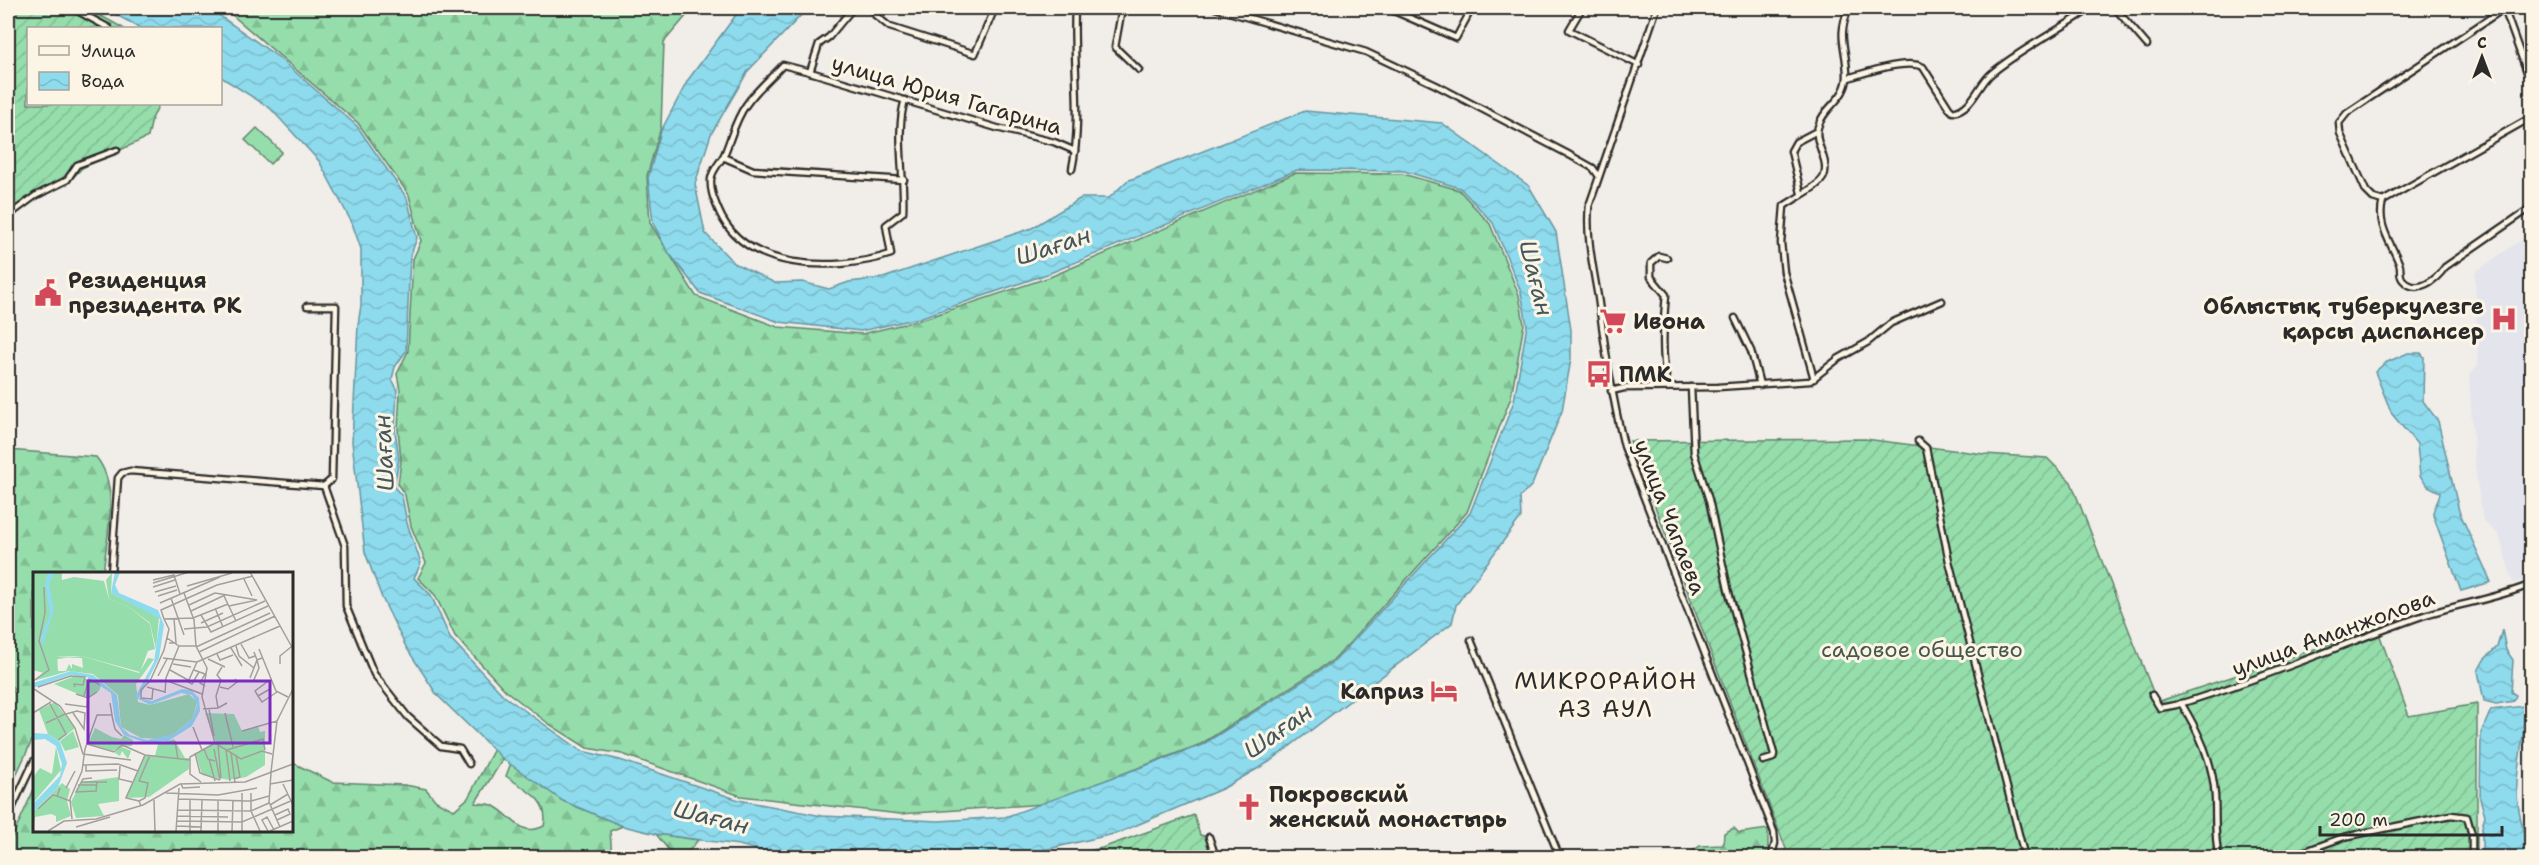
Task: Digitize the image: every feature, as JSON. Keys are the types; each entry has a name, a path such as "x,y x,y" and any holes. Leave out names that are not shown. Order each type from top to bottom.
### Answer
{"street":[{"path":"72,8 108,27"},
{"path":"810,72 819,44 842,24 853,8"},
{"path":"874,8 875,15 890,27 975,54 995,8"},
{"path":"1072,169 1075,151 1074,8"},
{"path":"1122,8 1115,47 1139,70"},
{"path":"1215,8 1366,52 1436,85 1566,153 1593,168 1598,175"},
{"path":"1393,8 1394,11 1456,38 1472,8"},
{"path":"1581,8 1569,30 1639,65"},
{"name":"улица Чапаева","path":"1657,8 1639,65 1598,175 1587,222 1611,391 1624,446 1773,832 1775,843 1771,858"},
{"path":"1814,379 1784,272 1781,243 1784,206 1800,193 1816,186 1824,178 1826,164 1816,131 1820,119 1841,96 1848,78 1842,43 1843,22 1849,8"},
{"path":"1848,78 1905,63 1917,63 1923,67 1949,108 1953,112 1959,111 1973,99 1991,74 2084,13 2088,8"},
{"path":"2115,8 2147,45"},
{"path":"2383,201 2373,198 2366,191 2340,132 2339,123 2347,113 2505,8 2532,86"},
{"name":"улица Юрия Гагарина","path":"723,157 745,105 783,65 997,128 1054,141 1075,151"},
{"path":"904,180 753,170 723,157 711,176 712,199 732,234 762,254 798,262 845,264 868,262 891,254 886,225 903,212 904,180 900,114 905,100"},
{"path":"2532,117 2383,201 2379,213 2386,238 2401,265 2401,278 2404,282 2420,286 2433,281 2445,267 2532,207"},
{"path":"1800,193 1791,152 1796,142 1816,131"},
{"path":"8,216 35,196 68,180 77,165 117,150"},
{"path":"1667,258 1659,256 1652,262 1652,277 1666,295 1662,338 1663,365 1668,387"},
{"path":"1611,391 1624,388 1760,385 1814,379 1891,323 1942,301"},
{"path":"111,572 117,478 122,473 130,471 324,486 332,479 336,306 307,306"},
{"path":"1735,318 1751,351 1760,385"},
{"path":"1691,387 1694,453 1708,500 1728,589 1774,754 1773,758 1763,761"},
{"path":"1918,441 1926,448 1949,561 2025,858"},
{"path":"324,486 345,546 346,606 374,674 408,717 441,746 460,750 469,764"},
{"name":"улица Аманжолова","path":"2152,695 2160,708 2181,703 2338,649 2421,616 2484,601 2532,584"},
{"path":"1471,640 1560,858"},
{"path":"2181,703 2203,744 2210,766 2215,795 2215,839 2219,858"},
{"path":"8,817 33,763"},
{"path":"2262,858 2298,855 2344,837 2451,815 2467,817 2472,835 2472,858"},
{"path":"1209,837 1216,858"}],"shaded area":[{"path":"2531,233 2531,579 2513,583 2499,535 2483,521 2475,467 2469,376 2478,366 2475,272"}],"green space":[{"path":"8,8 87,8 121,27 27,27 27,105 159,105 152,119 148,137 82,168 70,181 28,204 8,219"},
{"path":"224,8 693,8 664,42 661,127 647,176 650,223 696,296 778,327 862,334 920,320 1050,277 1295,173 1403,174 1459,190 1490,224 1519,295 1524,324 1511,397 1467,512 1335,659 1201,744 1043,804 900,814 741,796 622,754 587,748 549,724 506,691 455,636 435,595 418,578 426,563 411,526 405,495 398,485 401,460 398,429 400,390 397,374 408,351 413,259 421,241 409,195 358,123"},
{"path":"257,128 282,152 270,164 245,140"},
{"name":"садовое общество","path":"1865,439 1984,454 2047,458 2071,482 2157,702 2377,628 2409,716 2477,704 2477,857 1782,857 1786,849 1630,441"},
{"path":"8,450 96,457 104,469 110,498 109,529 103,572 33,572 33,738 8,793 8,704 14,688 8,685"},
{"path":"494,749 503,759 475,803 494,806 523,828 536,829 544,826 545,817 540,802 506,776 511,763 563,801 623,826 610,831 612,857 8,858 8,847 33,791 33,832 292,832 292,762 332,782 405,785 426,789 436,801 454,810 468,798"},
{"path":"1194,815 1200,835 1213,838 1219,857 1057,858 1102,848"},
{"path":"1734,828 1739,833 1768,829 1768,848 1763,857 1683,857 1700,846 1723,845 1724,833"},
{"path":"656,834 698,840 684,857 674,857"}],"water":[{"name":"Шаған","path":"104,8 209,8 278,57 357,126 407,198 417,238 410,257 406,351 395,367 392,379 397,389 395,429 399,459 394,487 402,496 407,523 421,563 414,578 431,595 450,638 504,696 582,751 620,760 739,800 822,816 939,821 1005,817 1202,745 1335,661 1470,513 1514,401 1527,325 1521,292 1493,223 1460,188 1404,171 1297,170 1050,273 919,318 861,331 779,322 700,293 666,249 653,223 648,178 661,131 688,80 741,8 808,8 748,71 711,134 695,184 705,233 734,263 775,283 802,282 829,289 849,282 883,278 1032,228 1081,198 1109,198 1127,181 1305,111 1442,123 1529,186 1556,232 1571,330 1571,359 1562,411 1532,485 1520,497 1521,517 1456,605 1452,623 1269,762 1224,788 1118,833 1013,857 784,857 739,845 656,834 623,826 563,801 503,759 437,695 406,647 382,598 365,552 352,442 361,305 361,249 352,223 319,161 270,108 222,78 222,27 138,27"},
{"path":"2408,353 2421,353 2424,357 2423,401 2438,421 2459,511 2491,582 2461,591 2433,515 2440,492 2428,486 2420,476 2417,444 2392,414 2375,372 2385,363"},
{"path":"2502,630 2506,650 2513,660 2511,692 2516,695 2514,701 2496,704 2484,701 2478,671 2484,660 2497,647"},
{"path":"2524,706 2524,728 2517,783 2526,857 2482,857 2482,827 2485,815 2480,799 2481,733 2491,710"}],"place":[{"name":"Резиденция президента РК","path":"48,293"},
{"name":"Облыстық туберкулезге қарсы диспансер","path":"2504,319"},
{"name":"Ивона","path":"1613,321"},
{"name":"ПМК","path":"1599,374"},
{"name":"Каприз","path":"1444,691"},
{"name":"Покровский женский монастырь","path":"1249,807"}],"district":[{"name":"МИКРОРАЙОН АЗ АУЛ","path":"1606,695"}]}
